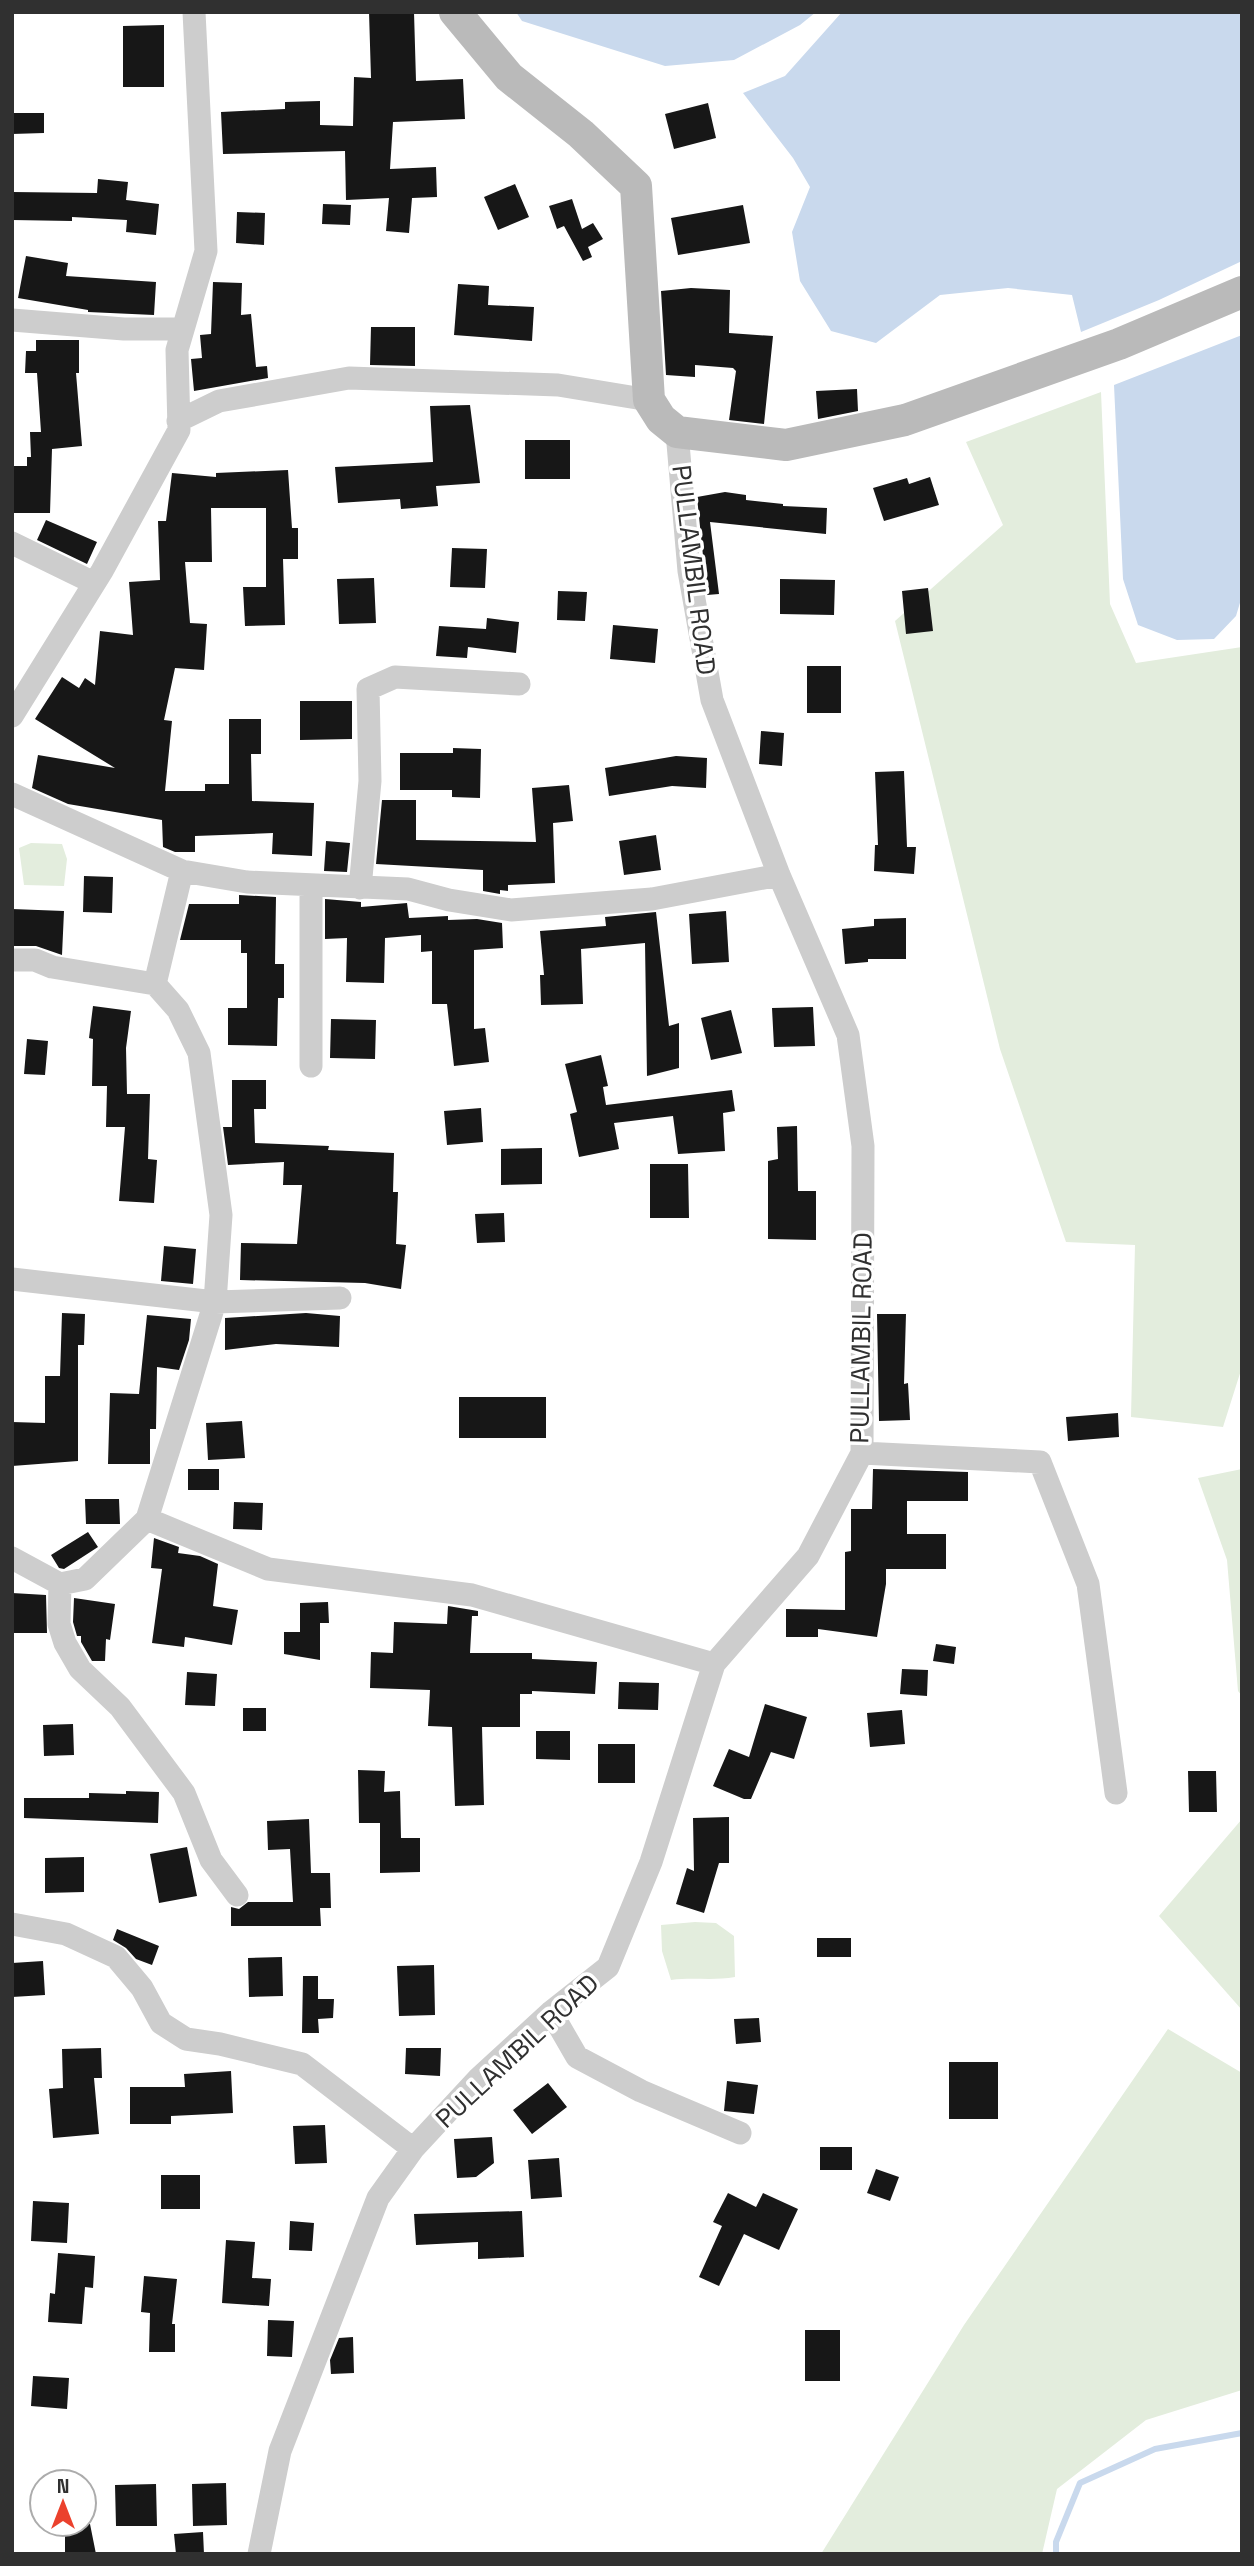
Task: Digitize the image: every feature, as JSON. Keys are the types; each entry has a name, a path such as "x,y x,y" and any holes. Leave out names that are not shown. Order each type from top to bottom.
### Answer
{"street":[{"path":"12,716 94,583 179,430 177,350 206,251 194,12"},
{"path":"456,12 509,77 580,134 636,186 649,400 661,419 677,432 786,445 905,420 1119,344 1242,292"},
{"path":"12,320 124,330 183,329"},
{"path":"178,421 219,401 349,378 558,385 649,400"},
{"name":"PULLAMBIL ROAD","path":"259,2554 280,2451 378,2198 413,2149 478,2079 551,2012 608,1967 651,1862 714,1664 808,1556 862,1453 863,1146 848,1035 779,876 712,700 689,571 677,432"},
{"path":"12,543 94,583"},
{"path":"360,888 370,781 368,689 395,677 519,684"},
{"path":"12,794 182,871 247,882 311,887 408,889 449,900 511,909 652,899 779,876"},
{"path":"155,984 182,871"},
{"path":"311,887 311,1066"},
{"path":"12,960 35,960 52,967 155,984 178,1010 199,1053 221,1215 215,1302 147,1519 85,1579 60,1584 12,1558"},
{"path":"12,1279 215,1302 340,1298"},
{"path":"862,1453 1040,1462 1088,1584 1116,1793"},
{"path":"147,1519 268,1569 472,1595 714,1664"},
{"path":"60,1584 59,1624 65,1643 80,1669 121,1707 184,1793 211,1860 237,1895"},
{"path":"12,1924 66,1934 116,1956 142,1988 161,2023 186,2039 220,2044 302,2064 413,2149"},
{"path":"551,2012 577,2057 641,2091 740,2133"}],"green space":[{"path":"1101,392 1110,604 1136,663 1242,647 1242,1367 1223,1427 1131,1417 1135,1245 1066,1242 1000,1049 895,621 1003,525 966,442"},
{"path":"31,843 62,844 67,859 64,886 24,885 19,848"},
{"path":"1242,1469 1242,1696 1238,1691 1227,1560 1198,1478"},
{"path":"1242,1819 1242,2010 1159,1916"},
{"path":"716,1923 734,1936 735,1977 671,1980 662,1951 661,1925"},
{"path":"1168,2029 1242,2073 1242,2390 1146,2420 1057,2489 1042,2554 821,2554 964,2325"}],"water":[{"path":"516,12 816,12 800,25 734,60 665,66 522,21"},
{"path":"842,12 1242,12 1242,261 1159,300 1081,332 1072,295 1008,288 940,295 876,343 831,331 800,281 792,232 810,187 793,158 743,93 785,76"},
{"path":"1242,335 1242,596 1236,616 1214,639 1177,640 1138,625 1123,579 1114,385"}],"building":[{"path":"369,12 414,12 416,81 463,79 465,119 393,122 390,169 436,167 437,197 412,198 409,233 386,231 389,198 346,200 345,151 223,154 221,112 285,109 285,102 320,101 320,125 353,126 354,77 371,78"},
{"path":"164,25 164,87 123,87 123,26"},
{"path":"708,103 716,138 674,149 665,114"},
{"path":"12,113 44,113 44,133 12,134"},
{"path":"98,179 128,182 126,200 159,204 156,235 126,232 127,220 72,217 72,221 12,220 12,192 97,193"},
{"path":"515,184 529,217 498,230 484,197"},
{"path":"572,199 582,229 593,223 603,239 588,247 592,257 583,261 564,226 557,229 549,206"},
{"path":"323,204 351,205 350,225 322,224"},
{"path":"743,205 750,243 678,255 671,218"},
{"path":"237,212 265,213 264,245 236,243"},
{"path":"26,256 68,263 66,276 156,282 154,315 88,312 18,298"},
{"path":"213,282 242,283 241,315 251,314 256,367 267,366 268,378 194,391 191,359 202,358 200,335 211,334"},
{"path":"458,284 489,286 488,305 534,307 532,341 454,335"},
{"path":"691,288 730,290 729,333 773,336 764,424 729,420 736,371 733,368 695,365 695,377 666,375 661,291"},
{"path":"371,327 415,327 415,366 370,365"},
{"path":"36,340 79,340 79,373 76,373 82,446 52,449 50,513 12,513 12,466 27,466 27,457 31,457 30,432 41,432 37,373 25,373 26,351 36,351"},
{"path":"857,389 858,411 818,419 816,391"},
{"path":"470,405 480,483 436,486 438,506 401,509 400,499 338,503 335,467 433,462 430,406"},
{"path":"525,440 570,440 570,479 525,479"},
{"path":"288,470 292,528 298,528 298,559 283,559 285,625 245,626 243,587 266,587 266,508 211,508 212,562 185,562 190,623 207,624 204,670 175,668 164,720 172,721 165,791 205,791 205,784 229,784 229,719 261,719 261,754 251,754 252,801 314,803 312,856 272,854 273,833 195,836 195,852 175,852 163,847 162,820 68,804 32,788 38,755 115,768 35,719 62,677 79,688 85,678 95,685 100,631 133,635 129,582 160,580 158,521 166,521 172,473 216,477 216,473"},
{"path":"930,477 939,505 884,521 873,488 907,478 909,484"},
{"path":"725,492 746,495 746,500 783,506 827,508 826,534 710,522 719,594 707,595 697,497"},
{"path":"46,520 97,542 87,564 37,540"},
{"path":"452,548 487,549 485,588 450,587"},
{"path":"374,578 376,623 339,624 337,579"},
{"path":"780,579 835,580 834,615 780,614"},
{"path":"928,588 933,631 906,634 902,591"},
{"path":"558,591 587,592 585,621 557,620"},
{"path":"487,618 519,622 516,653 468,647 467,658 436,656 439,626 486,629"},
{"path":"613,625 658,629 655,663 610,659"},
{"path":"807,666 841,666 841,713 807,713"},
{"path":"300,701 352,701 352,739 300,740"},
{"path":"761,731 784,733 782,766 759,764"},
{"path":"453,748 481,749 480,798 452,797 452,790 400,790 400,753 453,753"},
{"path":"676,756 707,758 706,788 672,786 609,796 605,768"},
{"path":"904,771 907,847 916,847 914,874 874,871 875,845 878,845 875,772"},
{"path":"569,785 573,821 553,823 555,883 508,885 508,891 500,890 500,894 483,891 483,870 376,864 382,800 416,800 416,840 536,842 532,788"},
{"path":"656,835 661,870 624,875 619,841"},
{"path":"326,841 350,843 347,872 324,871"},
{"path":"84,876 113,877 112,913 83,912"},
{"path":"239,895 276,897 275,964 284,964 284,998 278,998 277,1046 228,1045 228,1008 247,1008 247,953 241,953 241,940 180,940 189,904 239,904"},
{"path":"325,899 361,902 361,907 407,903 409,918 448,916 448,920 477,919 502,923 503,948 474,950 474,1029 485,1028 489,1062 454,1066 447,1004 432,1004 432,951 421,952 421,935 385,938 384,983 346,982 347,938 325,939"},
{"path":"12,909 64,911 62,955 36,946 12,946"},
{"path":"726,911 729,962 692,964 689,914"},
{"path":"656,912 669,1026 679,1023 679,1068 647,1076 645,943 581,949 583,1004 541,1005 540,975 544,975 540,931 606,926 605,917"},
{"path":"906,918 906,959 868,959 868,962 845,964 842,929 874,926 874,919"},
{"path":"93,1006 131,1011 126,1048 127,1094 150,1094 148,1159 157,1160 154,1203 119,1201 125,1127 106,1127 107,1086 92,1086 93,1039 89,1038"},
{"path":"813,1007 815,1046 774,1047 772,1008"},
{"path":"731,1010 742,1053 711,1060 701,1018"},
{"path":"331,1019 376,1020 375,1059 330,1058"},
{"path":"27,1039 48,1041 45,1075 24,1074"},
{"path":"601,1055 608,1086 603,1087 606,1105 732,1090 735,1111 723,1113 725,1151 678,1154 673,1116 614,1123 619,1149 579,1157 570,1114 577,1112 565,1064"},
{"path":"232,1080 266,1080 266,1109 254,1109 255,1143 329,1146 328,1150 394,1153 393,1192 398,1192 396,1244 406,1245 401,1289 365,1283 240,1280 241,1243 297,1244 302,1185 283,1185 284,1162 228,1165 223,1127 232,1127"},
{"path":"481,1108 483,1142 447,1145 444,1111"},
{"path":"797,1126 798,1191 816,1191 816,1240 768,1239 768,1161 778,1159 777,1127"},
{"path":"542,1148 542,1184 501,1185 501,1149"},
{"path":"650,1164 688,1164 689,1218 650,1218"},
{"path":"504,1213 505,1242 477,1243 475,1214"},
{"path":"164,1246 196,1249 193,1284 161,1281"},
{"path":"62,1313 85,1314 84,1345 78,1345 78,1461 12,1466 12,1422 45,1423 45,1376 60,1376"},
{"path":"306,1313 340,1316 339,1347 276,1344 225,1350 225,1318"},
{"path":"877,1314 906,1314 904,1384 908,1383 910,1420 879,1421"},
{"path":"147,1315 191,1319 189,1340 179,1370 157,1367 156,1429 150,1429 150,1464 108,1464 110,1393 139,1394"},
{"path":"459,1397 546,1397 546,1438 459,1438"},
{"path":"1118,1413 1119,1437 1068,1441 1066,1417"},
{"path":"242,1421 245,1458 208,1460 206,1423"},
{"path":"188,1469 219,1469 219,1490 188,1490"},
{"path":"873,1469 968,1472 968,1501 907,1501 907,1534 946,1534 946,1569 886,1569 877,1637 818,1629 818,1637 786,1637 786,1609 845,1610 845,1552 851,1551 851,1509 872,1509"},
{"path":"85,1499 119,1499 120,1524 86,1524"},
{"path":"234,1502 263,1503 262,1530 233,1529"},
{"path":"88,1532 98,1547 64,1569 59,1568 51,1555"},
{"path":"154,1538 179,1547 178,1553 200,1556 218,1564 213,1606 238,1610 232,1645 185,1637 184,1647 152,1643 162,1569 151,1568"},
{"path":"12,1593 46,1595 47,1633 12,1633"},
{"path":"74,1598 115,1604 110,1640 106,1639 105,1661 92,1661 81,1642 81,1636 77,1636 73,1622"},
{"path":"328,1602 329,1623 320,1623 320,1660 284,1654 284,1632 300,1632 300,1603"},
{"path":"448,1606 478,1611 478,1616 472,1616 470,1653 532,1653 532,1659 597,1662 595,1694 532,1691 532,1694 520,1694 520,1727 482,1727 484,1805 455,1806 452,1727 428,1726 430,1690 370,1688 371,1652 393,1653 394,1622 447,1624"},
{"path":"936,1644 956,1647 954,1664 933,1661"},
{"path":"902,1669 928,1670 927,1696 900,1694"},
{"path":"187,1672 217,1674 215,1706 185,1705"},
{"path":"619,1682 659,1683 658,1710 618,1709"},
{"path":"765,1704 807,1717 794,1759 771,1752 751,1799 744,1799 713,1786 729,1749 749,1757"},
{"path":"243,1708 266,1708 266,1731 243,1731"},
{"path":"902,1710 905,1744 870,1747 867,1713"},
{"path":"73,1724 74,1755 44,1756 43,1725"},
{"path":"536,1731 570,1731 570,1760 536,1759"},
{"path":"598,1744 635,1744 635,1783 598,1783"},
{"path":"358,1770 385,1771 384,1792 400,1791 401,1838 420,1838 420,1872 380,1873 380,1823 359,1823"},
{"path":"1188,1771 1216,1771 1217,1812 1189,1812"},
{"path":"126,1791 159,1792 158,1823 24,1818 24,1798 89,1798 89,1793 126,1794"},
{"path":"729,1817 729,1863 719,1863 704,1913 676,1904 687,1868 694,1871 693,1818"},
{"path":"309,1819 311,1873 330,1873 331,1908 320,1908 321,1926 231,1926 231,1907 239,1909 248,1902 293,1902 290,1849 268,1850 267,1821"},
{"path":"187,1847 197,1896 159,1903 150,1854"},
{"path":"84,1857 84,1892 45,1893 45,1858"},
{"path":"117,1929 159,1946 152,1965 136,1959 126,1948 113,1940"},
{"path":"817,1938 851,1938 851,1957 817,1957"},
{"path":"282,1957 283,1996 249,1997 248,1958"},
{"path":"43,1961 45,1995 12,1997 12,1963"},
{"path":"434,1965 435,2015 399,2016 397,1966"},
{"path":"303,1976 318,1976 318,1999 334,1999 333,2018 318,2019 319,2033 302,2033"},
{"path":"759,2018 761,2042 736,2044 734,2019"},
{"path":"101,2048 102,2078 94,2078 99,2134 53,2138 49,2089 63,2088 62,2049"},
{"path":"406,2048 441,2048 440,2076 405,2074"},
{"path":"949,2062 998,2062 998,2119 949,2119"},
{"path":"231,2071 233,2113 171,2116 171,2124 130,2124 130,2087 185,2087 184,2074"},
{"path":"727,2081 758,2085 754,2114 724,2111"},
{"path":"548,2083 567,2107 532,2134 513,2110"},
{"path":"325,2125 327,2163 295,2164 293,2126"},
{"path":"492,2137 494,2163 476,2177 457,2178 454,2139"},
{"path":"820,2147 852,2147 852,2170 820,2170"},
{"path":"559,2158 562,2197 531,2199 528,2160"},
{"path":"876,2169 899,2177 890,2201 867,2193"},
{"path":"161,2175 200,2175 200,2209 161,2209"},
{"path":"728,2193 756,2207 763,2193 798,2209 779,2250 744,2234 719,2286 699,2277 722,2226 713,2222"},
{"path":"33,2201 69,2203 67,2243 31,2241"},
{"path":"522,2211 524,2257 478,2259 478,2242 416,2245 414,2214"},
{"path":"290,2221 314,2223 312,2251 289,2250"},
{"path":"226,2240 255,2242 252,2278 271,2279 269,2306 222,2303"},
{"path":"58,2253 95,2256 93,2288 85,2287 82,2324 48,2322 50,2293 55,2294"},
{"path":"144,2276 177,2279 172,2324 175,2324 175,2352 149,2352 150,2313 141,2312"},
{"path":"268,2320 294,2321 292,2357 267,2356"},
{"path":"805,2330 840,2330 840,2381 805,2381"},
{"path":"353,2337 354,2373 331,2374 330,2360 339,2338"},
{"path":"33,2376 69,2378 67,2409 31,2406"},
{"path":"226,2483 227,2525 193,2526 192,2484"},
{"path":"156,2484 157,2526 116,2526 115,2485"},
{"path":"203,2532 204,2554 176,2554 174,2534"},
{"path":"65,2538 93,2538 96,2554 65,2554"}],"waterway":[{"path":"1056,2554 1056,2542 1080,2483 1155,2449 1242,2433"}]}
